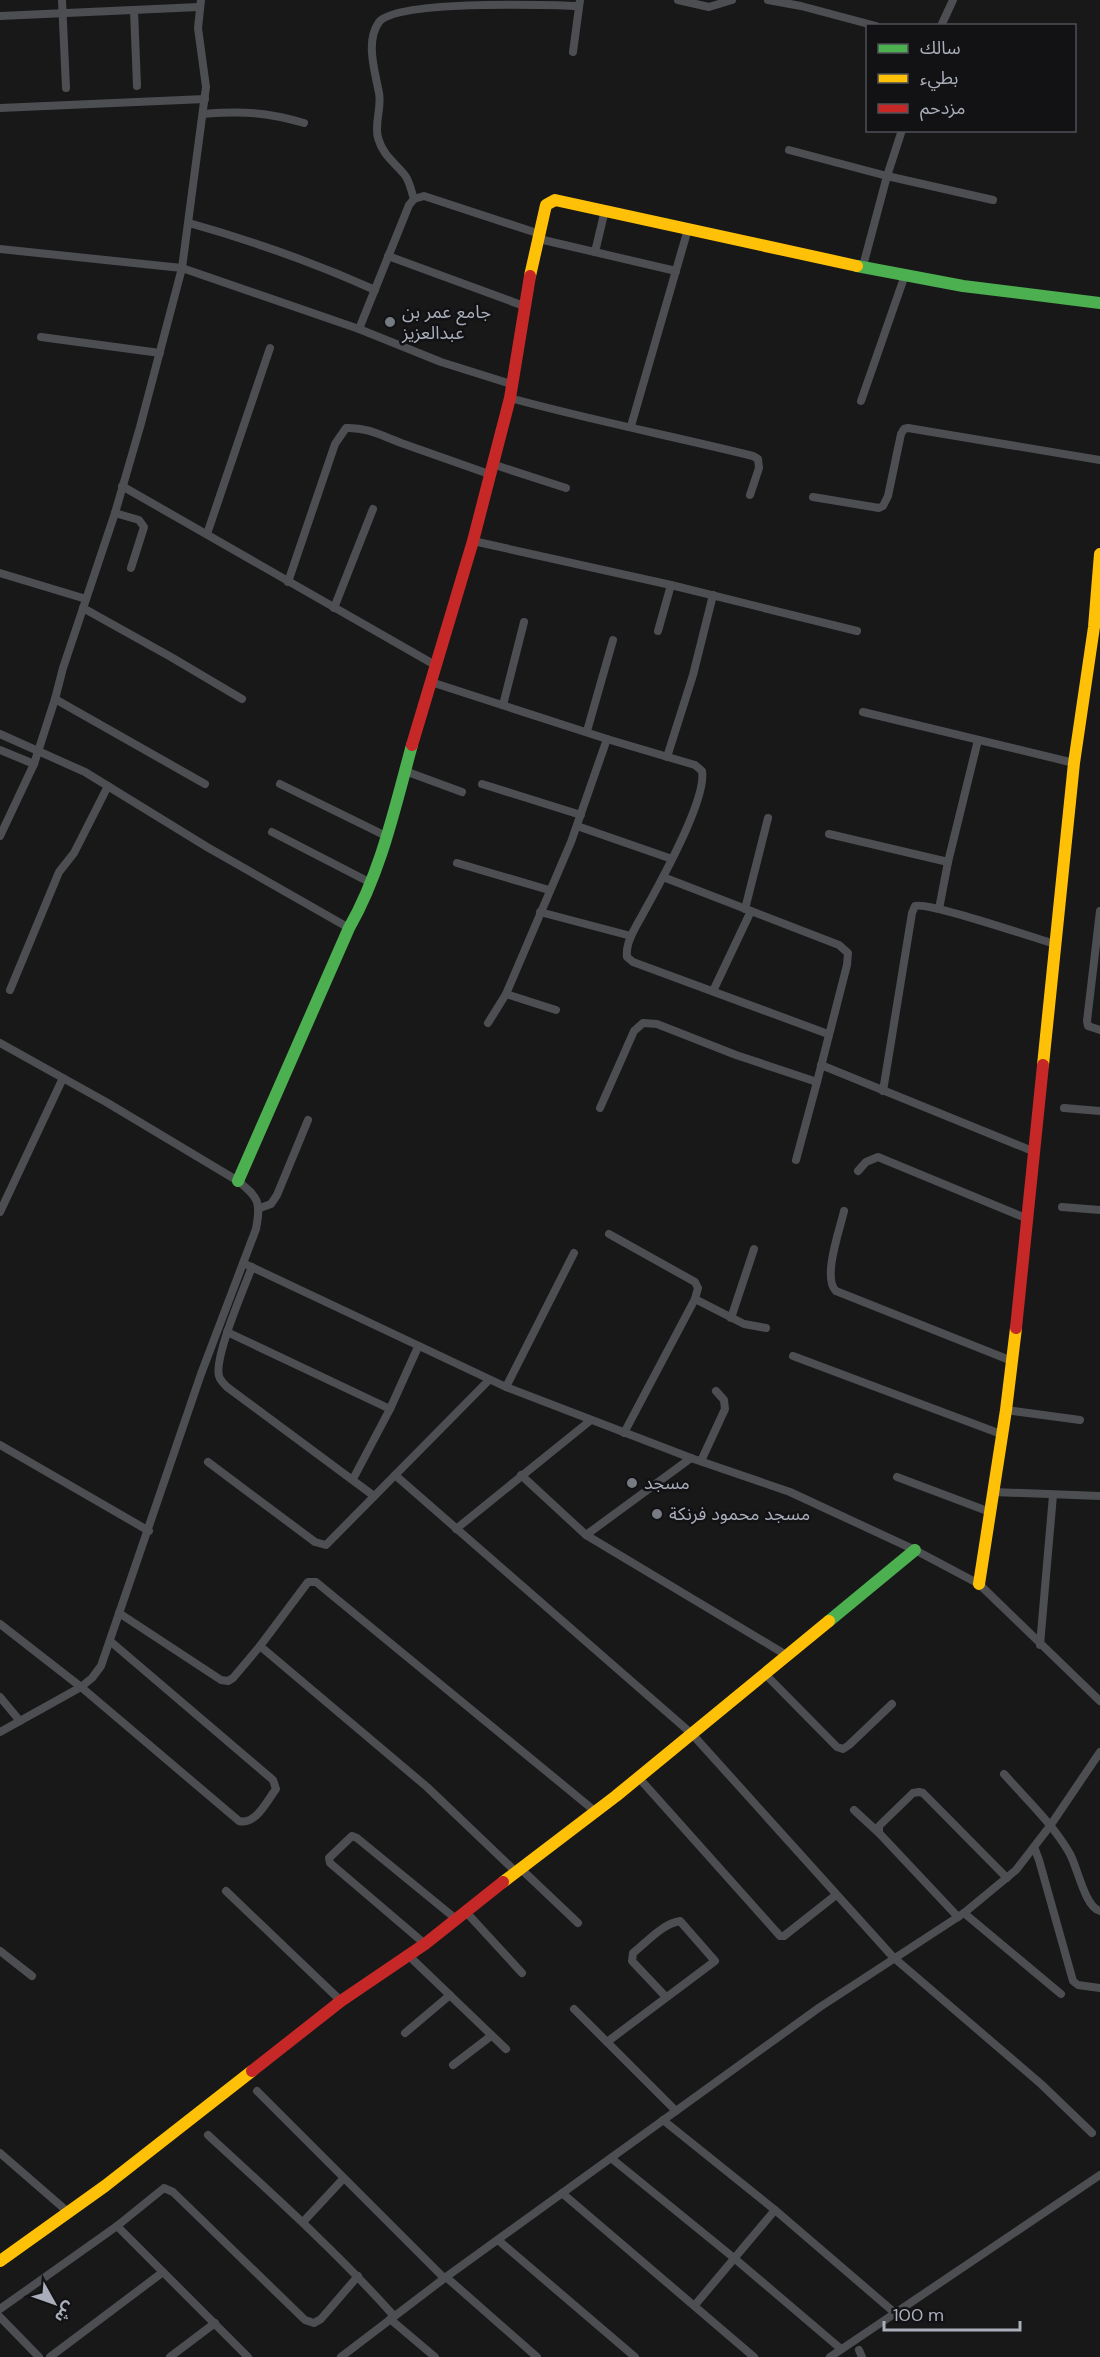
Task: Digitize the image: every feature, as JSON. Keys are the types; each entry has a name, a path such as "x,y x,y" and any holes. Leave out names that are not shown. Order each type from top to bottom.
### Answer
{"street":[{"path":"62,0 66,88"},
{"path":"678,0 709,7 732,0"},
{"path":"768,0 801,6 868,24"},
{"path":"942,24 953,0"},
{"path":"414,199 408,181 384,154 376,132 380,95 372,53 373,40 378,22 385,15 413,6 460,3 580,3 573,52"},
{"path":"0,16 134,10 200,4 198,28 205,76 205,99 182,268 160,353 114,513 39,750 0,836"},
{"path":"134,10 137,86"},
{"path":"0,108 205,99"},
{"path":"203,114 228,112 272,114 304,123"},
{"path":"863,266 886,176 901,132"},
{"path":"789,150 886,176 993,200"},
{"path":"359,329 404,214 414,199 424,196 539,237 676,271"},
{"path":"238,1181 371,883 386,836 473,541 510,398 524,306 544,209 550,202 555,200 605,210 905,275 1051,300 1100,303"},
{"path":"596,252 605,210"},
{"path":"189,223 235,236 326,268 375,290"},
{"path":"631,426 688,229"},
{"path":"0,249 182,268 359,329 441,362 511,384"},
{"path":"388,256 524,306"},
{"path":"861,401 905,275"},
{"path":"41,336 160,353"},
{"path":"207,534 270,348"},
{"path":"510,398 753,456 758,459 759,468 750,495"},
{"path":"288,582 336,444 346,429 358,428 376,432 399,442 490,469 566,488"},
{"path":"813,497 879,508 883,506 888,496 901,434 904,429 908,428 1100,460"},
{"path":"122,486 435,665"},
{"path":"334,608 373,509"},
{"path":"114,513 139,520 144,527 130,568"},
{"path":"473,541 671,585 857,631"},
{"path":"979,1584 1012,1361 1074,763 1084,688 1097,626 1100,556"},
{"path":"0,573 84,603 242,699"},
{"path":"658,631 671,585"},
{"path":"668,757 693,675 713,595"},
{"path":"503,705 524,622"},
{"path":"587,731 613,640"},
{"path":"431,682 695,765 702,771 704,778 702,789 672,859 631,936 626,951 627,957 633,962 828,1034"},
{"path":"55,699 205,784"},
{"path":"863,712 1074,763"},
{"path":"0,734 85,772 349,928"},
{"path":"488,1023 506,994 577,826 607,739"},
{"path":"939,909 978,740"},
{"path":"0,750 34,764"},
{"path":"405,771 462,792"},
{"path":"280,784 386,836"},
{"path":"482,784 581,815"},
{"path":"9,990 59,872 74,853 108,786"},
{"path":"713,991 748,910 768,818"},
{"path":"577,826 672,859"},
{"path":"272,832 371,883"},
{"path":"829,834 948,862"},
{"path":"457,863 549,890"},
{"path":"663,877 839,945 848,953 847,965 796,1160"},
{"path":"884,1090 915,906 919,904 939,909 1054,944"},
{"path":"1100,911 1096,967 1087,1021 1088,1026 1100,1030"},
{"path":"540,912 631,936"},
{"path":"506,994 556,1010"},
{"path":"600,1108 634,1031 643,1023 657,1024 736,1055 817,1082"},
{"path":"0,1043 238,1181 254,1194 260,1208 256,1229 201,1374 101,1666 81,1688 0,1732"},
{"path":"821,1065 1035,1152"},
{"path":"0,1212 63,1078"},
{"path":"1064,1108 1100,1111"},
{"path":"260,1208 271,1204 277,1195 308,1120"},
{"path":"858,1171 866,1162 878,1157 1028,1219"},
{"path":"1062,1207 1100,1210"},
{"path":"844,1211 830,1274 832,1288 1012,1361"},
{"path":"609,1234 695,1282 698,1288 695,1299 624,1433"},
{"path":"731,1318 754,1248"},
{"path":"506,1387 574,1253"},
{"path":"243,1263 489,1380 691,1458 790,1492 915,1550 979,1584 1100,1701"},
{"path":"252,1268 227,1332 218,1367 219,1377 227,1387 374,1496"},
{"path":"695,1299 744,1324 766,1328"},
{"path":"227,1332 390,1409"},
{"path":"353,1479 390,1409 418,1347"},
{"path":"793,1356 1001,1434"},
{"path":"208,1462 315,1542 323,1545 330,1544 395,1474 489,1380"},
{"path":"701,1461 725,1409 724,1400 716,1391"},
{"path":"1006,1410 1080,1420"},
{"path":"456,1529 520,1475 591,1420"},
{"path":"0,1445 149,1531"},
{"path":"586,1534 691,1458"},
{"path":"395,1474 692,1734 893,1957 1041,2084 1092,2133"},
{"path":"520,1475 586,1534 788,1656"},
{"path":"897,1477 990,1512"},
{"path":"993,1492 1100,1496"},
{"path":"1040,1645 1053,1495"},
{"path":"0,2261 145,2156 341,2001 425,1944 596,1812 915,1550"},
{"path":"119,1613 221,1680 228,1681 260,1646 308,1582 316,1582 596,1812"},
{"path":"0,1624 81,1688 239,1821 246,1822 254,1818 276,1789 273,1780 110,1641"},
{"path":"260,1646 427,1787 578,1923"},
{"path":"765,1674 837,1747 843,1749 892,1704"},
{"path":"0,1697 20,1721"},
{"path":"341,2357 445,2277 820,2007 893,1957 961,1915 1007,1878 1034,1847 1100,1752"},
{"path":"1004,1774 1050,1826 1070,1854 1089,1905 1100,1911"},
{"path":"639,1778 780,1936 784,1936 836,1895"},
{"path":"879,1833 879,1826 913,1793 920,1792 1007,1878"},
{"path":"854,1810 961,1915 1060,1994"},
{"path":"425,1944 330,1863 329,1858 352,1836 461,1916 522,1972"},
{"path":"1034,1847 1073,1981 1078,1985 1100,1988"},
{"path":"226,1891 341,2001"},
{"path":"607,2042 715,1961 680,1921 658,1932 633,1953 632,1957 632,1962 666,1997"},
{"path":"0,1951 32,1976"},
{"path":"408,1955 506,2049"},
{"path":"405,2033 450,1995"},
{"path":"574,2009 676,2111"},
{"path":"453,2065 491,2036"},
{"path":"257,2091 343,2179 445,2277 537,2357"},
{"path":"663,2120 775,2210 895,2313"},
{"path":"208,2135 303,2222 358,2276 392,2317 435,2357"},
{"path":"0,2153 68,2212"},
{"path":"611,2158 841,2349"},
{"path":"830,2357 1100,2175"},
{"path":"303,2222 343,2179"},
{"path":"0,2309 117,2226 164,2188 174,2192 305,2320 314,2323 321,2319 358,2276"},
{"path":"562,2193 754,2357"},
{"path":"695,2305 775,2210"},
{"path":"117,2226 248,2357"},
{"path":"498,2240 635,2357"},
{"path":"50,2357 163,2272"},
{"path":"0,2317 39,2357"},
{"path":"170,2357 215,2323"}],"traffic: fast":[{"path":"857,266 963,286 1100,303"},
{"path":"238,1181 379,862 412,745"},
{"path":"829,1621 915,1550"}],"traffic: slow":[{"path":"530,276 546,205 555,200 857,266"},
{"path":"1043,1065 1074,763 1094,627 1100,554"},
{"path":"979,1584 1006,1410 1016,1328"},
{"path":"503,1882 616,1796 829,1621"},
{"path":"0,2261 105,2186 252,2071"}],"traffic: jam":[{"path":"412,745 473,541 510,398 530,276"},
{"path":"1016,1328 1043,1065"},
{"path":"252,2071 341,2001 425,1944 503,1882"}],"place":[{"name":"جامع عمر بن عبدالعزيز","path":"390,322"},
{"name":"مسجد","path":"632,1483"},
{"name":"مسجد محمود فرنكة","path":"657,1514"}]}
